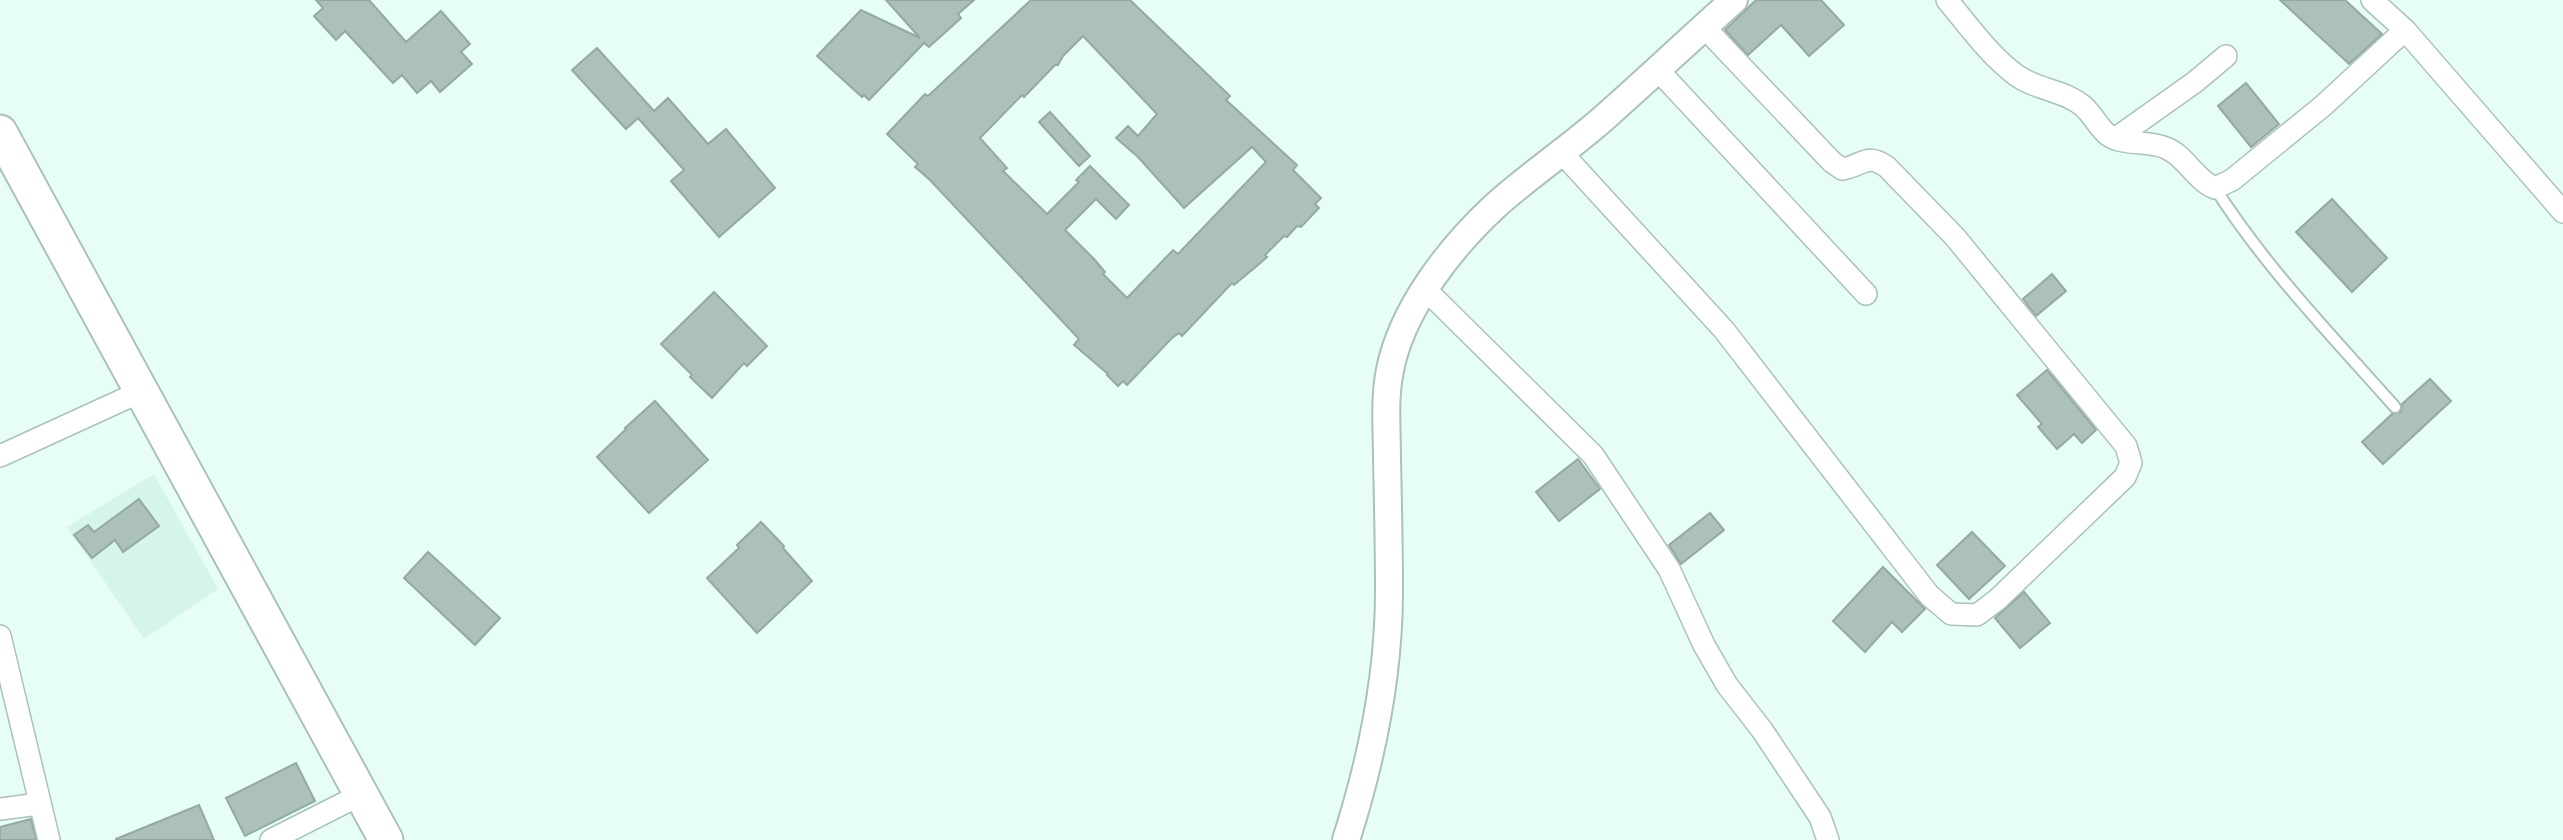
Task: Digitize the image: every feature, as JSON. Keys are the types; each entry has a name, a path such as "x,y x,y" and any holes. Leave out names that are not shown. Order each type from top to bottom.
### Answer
{"main road":[{"path":"0,132 386,840"}],"street":[{"path":"1346,840 1366,777 1386,663 1389,594 1386,409 1390,369 1411,315 1426,290 1469,233 1495,206 1562,153 1734,0"},
{"path":"1947,0 1997,59 2017,76 2083,106 2109,136 2168,148 2201,180 2215,188 2232,180 2324,105 2405,30"},
{"path":"2372,0 2405,30 2563,212"},
{"path":"1562,153 1724,330 1929,595 1951,614 1978,615 1998,599 2125,477 2131,463 2126,446 1955,237 1887,167 1877,160 1866,159 1852,168 1842,169 1832,162 1704,27"},
{"path":"2116,138 2195,82 2226,56"},
{"path":"1657,69 1866,294"},
{"path":"1426,290 1593,455 1669,569 1704,645 1727,685 1762,730 1820,817 1828,840"},
{"path":"0,456 142,391"},
{"path":"0,636 7,696 49,840"},
{"path":"271,840 362,794"},
{"path":"0,809 40,804"}],"lane":[{"path":"2215,188 2241,230 2274,271 2395,407"}],"shaded area":[{"path":"154,474 218,589 144,639 67,527"}],"building":[{"path":"316,0 369,0 406,42 441,11 470,44 461,52 472,64 440,92 431,81 417,93 402,75 393,83 345,31 336,40 314,16 323,8"},
{"path":"886,0 974,0 958,14 961,18 929,47 924,43 869,100 864,95 862,97 817,56 861,10 920,38"},
{"path":"1031,0 1130,0 1230,96 1226,100 1297,165 1293,170 1321,198 1315,204 1319,208 1301,227 1297,226 1287,237 1284,236 1258,265 1234,285 1232,283 1182,336 1179,333 1172,338 1127,385 1123,381 1118,386 1074,345 1079,339 915,167 918,164 887,134 925,94 928,96","holes":["1083,36 1157,114 1138,136 1128,126 1116,138 1138,157 1184,208 1252,147 1266,162 1178,254 1173,250 1127,298 1065,230 1096,199 1116,219 1129,205 1090,166 1076,180 1079,182 1047,214 1003,171 1007,168 980,138 1022,95 1024,97 1058,65"]},
{"path":"1756,0 1821,0 1844,25 1809,56 1781,25 1748,55 1725,30"},
{"path":"2280,0 2345,0 2382,34 2349,64"},
{"path":"597,48 654,111 668,98 708,144 726,129 775,188 719,237 671,181 684,170 638,118 626,129 572,70"},
{"path":"2246,83 2279,124 2251,147 2218,106"},
{"path":"1050,112 1090,156 1079,166 1039,122"},
{"path":"2332,199 2387,258 2352,292 2296,232"},
{"path":"2052,274 2066,291 2036,316 2023,299"},
{"path":"714,292 767,346 747,366 744,363 712,398 661,344"},
{"path":"2047,370 2096,430 2082,443 2074,434 2057,449 2038,427 2042,424 2017,395"},
{"path":"2430,379 2451,401 2383,464 2362,442 2392,414 2401,412 2402,404"},
{"path":"655,401 708,460 649,513 597,457"},
{"path":"1578,459 1600,489 1559,521 1536,492"},
{"path":"139,499 159,526 123,552 115,540 92,558 74,535 88,525 94,532"},
{"path":"1710,513 1724,530 1681,564 1669,545"},
{"path":"761,522 812,581 757,633 707,578 739,548 737,545"},
{"path":"1972,532 2005,566 1969,599 1937,565"},
{"path":"428,552 500,618 475,645 404,578"},
{"path":"1883,567 1925,609 1902,632 1892,622 1865,652 1833,621"},
{"path":"2024,592 2050,623 2020,648 1995,618"},
{"path":"296,763 315,801 245,836 226,798"},
{"path":"199,805 214,840 116,840 116,839"},
{"path":"31,819 36,840 0,840 0,827"}]}
